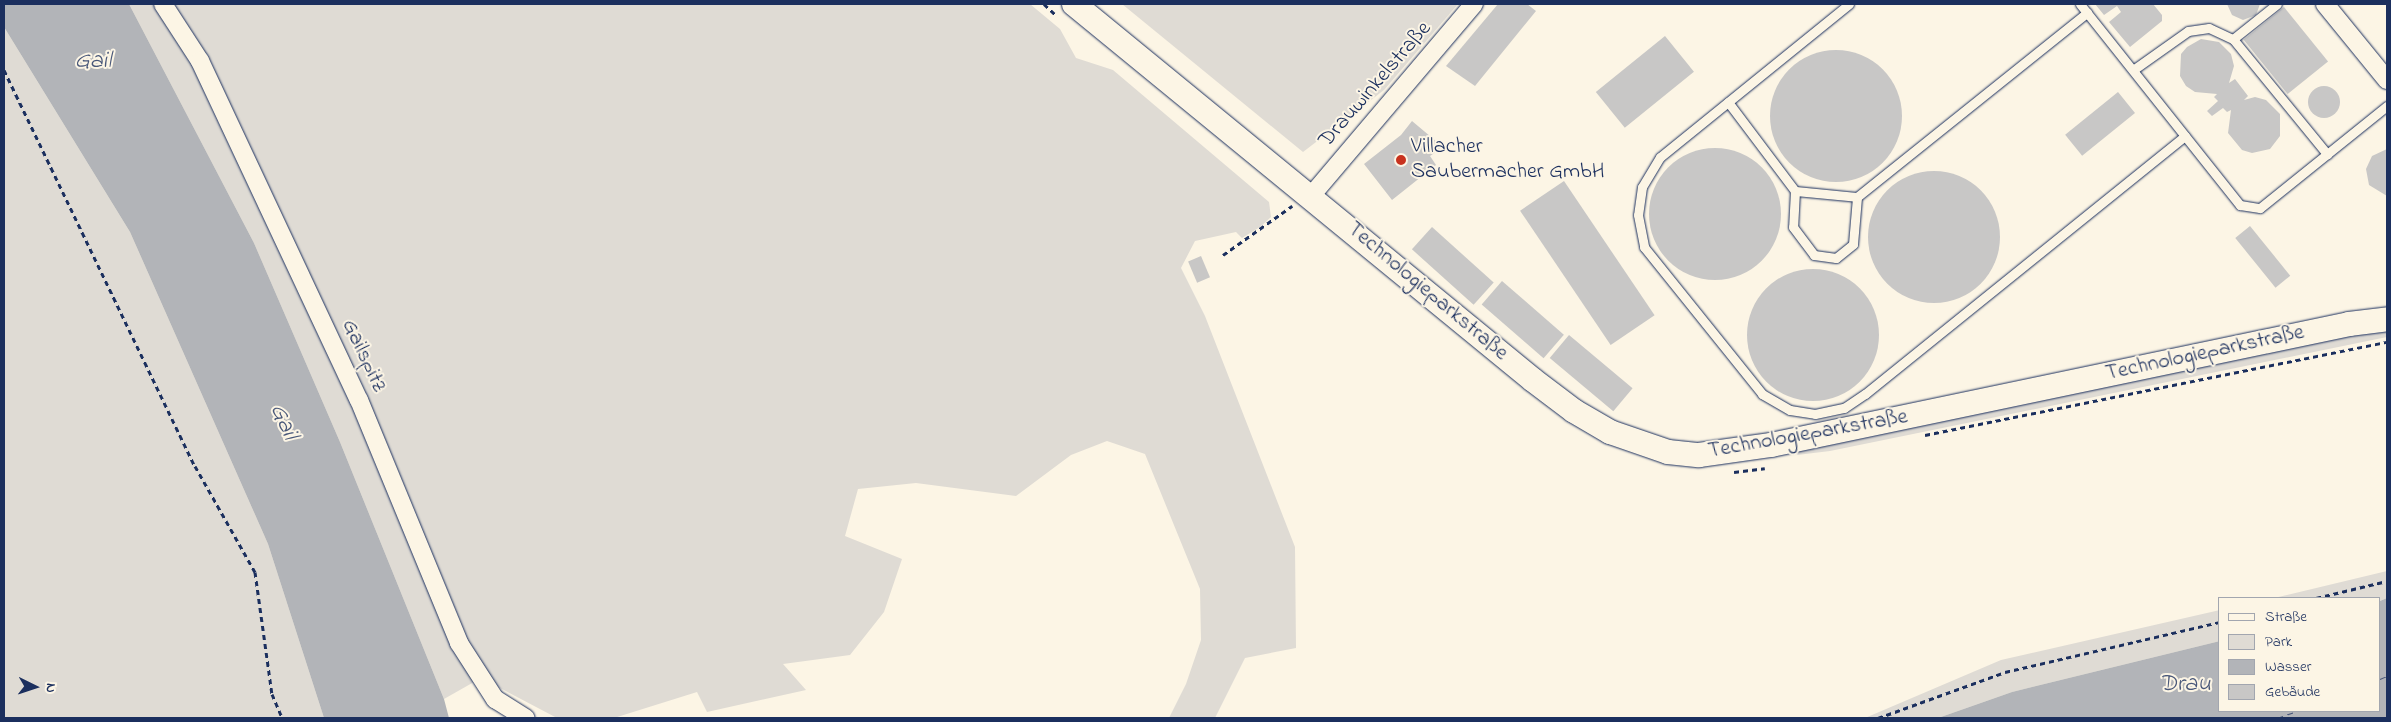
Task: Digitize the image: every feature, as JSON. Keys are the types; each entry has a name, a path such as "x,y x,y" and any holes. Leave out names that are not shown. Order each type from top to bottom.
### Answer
{"street":[{"name":"Gailspitz","path":"164,4 200,61 359,400 458,643 495,698 526,718"},
{"name":"Drauwinkelstraße","path":"1304,204 1474,4"},
{"path":"2325,4 2387,80"},
{"name":"Technologieparkstraße","path":"1066,10 1304,204 1574,411 1610,432 1668,452 1699,455 1772,445 2349,324 2387,319"}],"lane":[{"path":"1849,4 1660,157 1642,187 1638,215 1644,247 1762,394 1790,410 1815,414 1844,408 1865,394 2185,136"},
{"path":"2080,4 2240,205 2260,208 2387,106"},
{"path":"2233,39 2277,4"},
{"path":"1796,191 1858,197 2087,13"},
{"path":"2133,70 2188,32 2209,28 2233,39 2327,154"},
{"path":"1728,102 1796,191 1793,227 1814,255 1836,258 1853,244 1858,197"}],"path":[{"path":"1044,4 1066,10"},
{"path":"4,70 195,466 255,572 272,694 282,718"},
{"path":"1282,202 1289,208"},
{"path":"1289,208 1304,204"},
{"path":"1223,255 1289,208 1304,204"},
{"path":"1918,437 2387,342"},
{"path":"1724,471 1744,472 1773,466"},
{"path":"2320,597 2387,580"},
{"path":"1878,718 2005,672 2218,622"}],"green space":[{"path":"129,4 1030,4 1060,29 1076,58 1113,70 1269,202 1271,217 1260,227 1242,238 1236,232 1195,241 1181,268 1205,316 1295,547 1296,648 1245,658 1215,718 1169,718 1186,684 1201,640 1200,589 1145,454 1107,441 1071,455 1016,496 916,483 858,489 845,536 902,559 884,612 850,655 783,664 806,690 707,712 697,692 614,718 557,718 481,678 444,699 340,442 254,243"},
{"path":"1122,4 1458,4 1384,90 1303,152"},
{"path":"4,27 130,232 268,544 324,718 4,718"},
{"path":"2387,327 2387,337 1830,451 1797,455 1800,450"},
{"path":"2387,571 2387,598 2381,601 2381,597 2278,597"},
{"path":"2218,610 2218,641 2012,692 1938,718 1865,718 2001,660"}],"water":[{"name":"Gail","path":"4,4 129,4 254,243 340,442 444,699 449,718 324,718 268,544 130,232 4,27"},
{"name":"Drau","path":"2387,598 2387,718 1938,718 2012,692 2218,641 2218,712 2381,712 2381,601"}],"building":[{"path":"1498,4 1527,4 1536,11 1475,86 1446,66"},
{"path":"2095,4 2153,4 2162,15 2162,21 2130,47 2109,22 2121,12 2117,6 2104,15"},
{"path":"2227,4 2260,4 2256,15 2243,20 2232,15"},
{"path":"2284,7 2328,61 2288,94 2244,40"},
{"path":"1665,36 1694,72 1625,128 1596,92"},
{"path":"2201,39 2219,42 2231,54 2234,66 2229,83 2235,79 2248,96 2244,100 2255,97 2266,100 2280,114 2280,136 2270,149 2252,153 2242,150 2228,133 2231,110 2227,112 2223,108 2212,116 2207,111 2218,101 2214,97 2217,94 2195,92 2186,86 2180,76 2181,54 2187,47"},
{"path":"1836,50 1849,51 1861,55 1883,69 1897,91 1901,103 1901,129 1897,141 1883,163 1861,177 1849,181 1836,182 1823,181 1811,177 1789,163 1775,141 1771,129 1770,116 1771,103 1775,91 1789,69 1811,55 1823,51"},
{"path":"2324,86 2336,90 2340,102 2336,114 2324,118 2312,114 2308,102 2312,90"},
{"path":"2118,92 2135,113 2082,156 2065,135"},
{"name":"Villacher Saubermacher GmbH","path":"1412,121 1443,147 1430,156 1436,165 1392,200 1364,164 1401,135"},
{"path":"1715,148 1728,149 1740,153 1762,167 1776,189 1780,201 1780,227 1776,239 1762,261 1740,275 1728,279 1715,280 1702,279 1690,275 1668,261 1654,239 1650,227 1649,214 1650,201 1654,189 1668,167 1690,153 1702,149"},
{"path":"2387,149 2387,196 2369,185 2366,169 2372,156"},
{"path":"1934,171 1947,172 1959,176 1981,190 1995,212 1999,224 1999,250 1995,262 1981,284 1959,298 1947,302 1934,303 1921,302 1909,298 1887,284 1873,262 1869,250 1868,237 1869,224 1873,212 1887,190 1909,176 1921,172"},
{"path":"1564,181 1655,315 1611,345 1520,211"},
{"path":"2250,226 2290,276 2276,288 2235,238"},
{"path":"1432,227 1494,283 1474,305 1412,249"},
{"path":"1201,256 1210,277 1197,283 1188,261"},
{"path":"1813,269 1826,270 1838,274 1860,288 1874,310 1878,322 1878,348 1874,360 1860,382 1838,396 1826,400 1813,401 1800,400 1788,396 1766,382 1752,360 1748,348 1747,335 1748,322 1752,310 1766,288 1788,274 1800,270"},
{"path":"1502,281 1564,335 1544,358 1482,304"},
{"path":"1569,335 1633,388 1613,411 1550,358"}],"ferry route":[{"path":"2381,679 2387,676"},
{"path":"2277,718 2294,712"}],"place":[{"name":"Villacher Saubermacher GmbH","path":"1401,160"}]}
